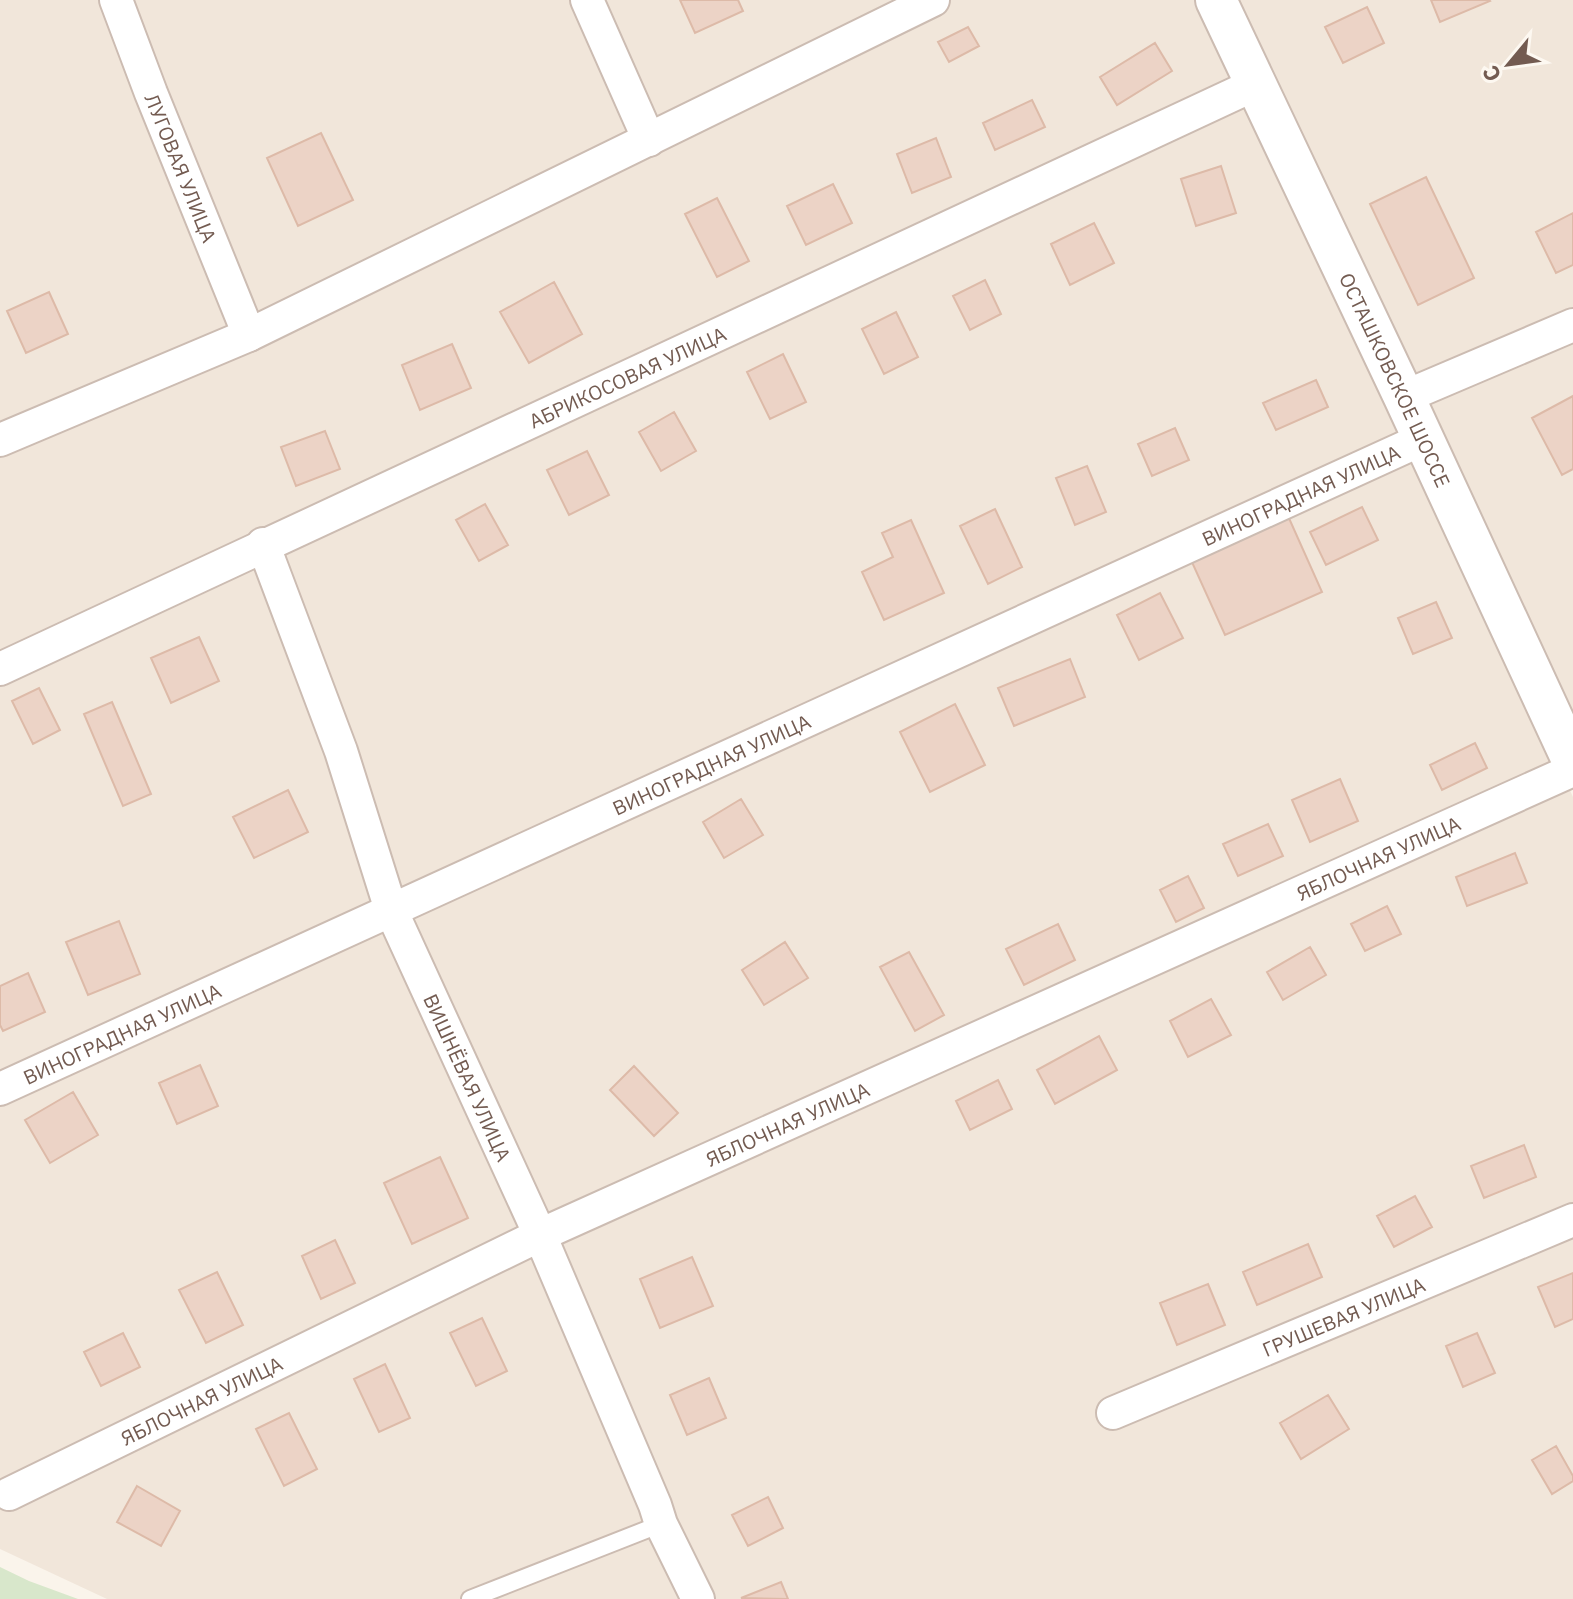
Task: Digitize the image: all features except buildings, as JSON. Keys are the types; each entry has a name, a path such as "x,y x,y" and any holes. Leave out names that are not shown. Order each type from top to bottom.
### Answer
{"street":[{"name":"ЛУГОВАЯ УЛИЦА","path":"116,0 249,335"},
{"path":"587,0 649,140"},
{"path":"0,440 249,335 933,0"},
{"name":"ОСТАШКОВСКОЕ ШОССЕ","path":"1218,1 1573,762"},
{"name":"АБРИКОСОВАЯ УЛИЦА","path":"0,669 263,544 942,233 1256,84"},
{"path":"1404,397 1573,325"},
{"name":"ВИНОГРАДНАЯ УЛИЦА","path":"0,1089 1423,439"},
{"name":"ВИШНЁВАЯ УЛИЦА","path":"263,544 341,751 391,910 540,1235 661,1524 698,1599"},
{"name":"ЯБЛОЧНАЯ УЛИЦА","path":"9,1494 540,1235 1573,770"},
{"name":"ГРУШЕВАЯ УЛИЦА","path":"1113,1413 1573,1220"}],"lane":[{"path":"470,1599 661,1524"}],"shaded area":[{"path":"0,0 1209,0 1573,797 1573,1599 107,1599 0,1549"},
{"path":"1229,0 1573,0 1573,742"}],"green space":[{"path":"0,1567 29,1581 78,1599 0,1599"}]}
